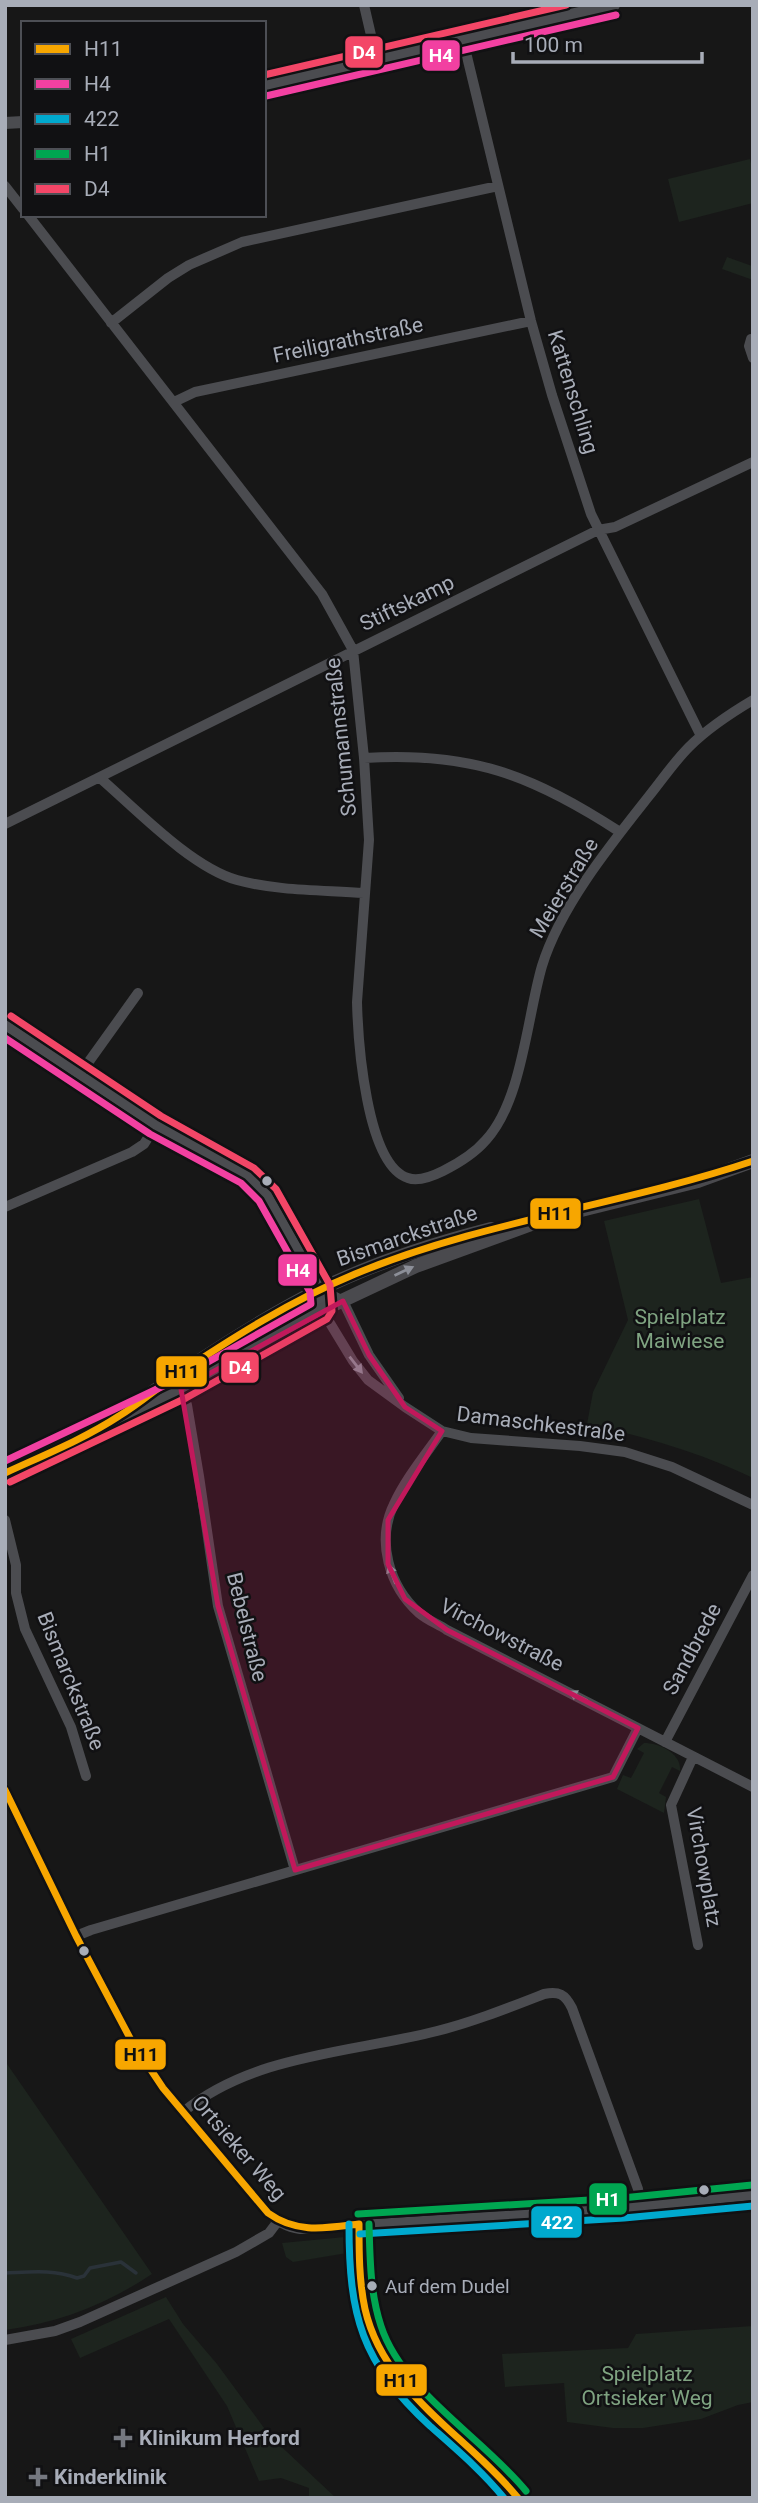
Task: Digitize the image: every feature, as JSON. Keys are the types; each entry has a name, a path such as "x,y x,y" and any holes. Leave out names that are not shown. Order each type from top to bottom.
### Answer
{"main road":[{"name":"Bismarckstraße","path":"111,1421 176,1376 320,1289 356,1273 448,1240 689,1183 753,1161"},
{"name":"Bismarckstraße","path":"5,1474 181,1389 322,1310 416,1266 545,1219"}],"street":[{"path":"364,5 377,61"},
{"path":"266,86 614,5"},
{"name":"Kattenschling","path":"463,40 531,321 572,457 598,530 701,736"},
{"path":"5,186 21,206"},
{"path":"111,323 168,278 215,252 242,242 498,186"},
{"name":"Schumannstraße","path":"30,217 323,594 353,650 369,830 357,1002 358,1031 375,1134 391,1166 410,1179"},
{"name":"Freiligrathstraße","path":"174,402 195,393 531,321"},
{"path":"753,339 749,346 753,358"},
{"name":"Stiftskamp","path":"5,824 598,530 615,527 753,462"},
{"name":"Meierstraße","path":"410,1179 434,1175 468,1157 494,1129 510,1098 543,962 556,931 620,832 687,749 753,700"},
{"path":"364,758 402,755 432,757 495,768 563,796 620,832"},
{"path":"100,778 172,840 201,863 219,873 257,884 364,893"},
{"path":"80,1074 138,993"},
{"path":"5,1025 156,1125 247,1175 258,1184 320,1289 322,1310"},
{"path":"5,1207 132,1152 144,1144 156,1125"},
{"path":"320,1289 343,1301"},
{"name":"Damaschkestraße","path":"343,1301 369,1355 405,1408"},
{"name":"Damaschkestraße","path":"322,1310 353,1361 368,1380 442,1431 471,1438 625,1452 672,1467 753,1505"},
{"name":"Bebelstraße","path":"181,1389 187,1405 218,1606 295,1870"},
{"name":"Virchowstraße","path":"442,1431 401,1490 388,1520 388,1564 400,1590 421,1614 447,1630 753,1787"},
{"name":"Bismarckstraße","path":"5,1520 16,1565 16,1593 24,1629 71,1727 86,1776"},
{"name":"Sandbrede","path":"665,1742 753,1574"},
{"path":"76,1936 613,1777 638,1728"},
{"name":"Virchowplatz","path":"693,1758 671,1805 698,1945"},
{"name":"Ortsieker Weg","path":"5,1789 76,1936 131,2040 163,2088 268,2213 289,2227 300,2229 641,2206 753,2195"},
{"path":"183,2112 217,2089 270,2067 438,2031 544,1994 560,1993 566,1997 572,2008 638,2189 641,2206"},
{"path":"5,2340 55,2331 80,2322 236,2252 269,2233 278,2221"},
{"path":"359,2224 361,2297 371,2333 390,2367 435,2417 473,2450 518,2498"}],"highlighted area":[{"path":"343,1301 369,1355 405,1407 442,1431 388,1520 388,1564 405,1599 447,1630 638,1728 613,1777 295,1870 218,1606 181,1389"}],"green space":[{"path":"750,159 753,171 753,203 679,222 668,179"},
{"path":"727,257 752,266 753,264 753,280 722,269"},
{"name":"Spielplatz Maiwiese","path":"699,1199 721,1283 753,1277 753,1478 672,1446 587,1424 593,1392 628,1320 604,1221"},
{"path":"644,1743 669,1751 680,1765 680,1771 672,1767 659,1793 666,1797 664,1813 617,1789 623,1775 631,1778 644,1753 637,1749"},
{"path":"5,2061 152,2274 82,2311 44,2323 5,2330"},
{"path":"345,2237 347,2253 293,2262 286,2257 282,2243"},
{"path":"166,2297 183,2324 217,2364 270,2436 336,2498 309,2498 309,2488 281,2478 259,2481 227,2406 169,2319 80,2358 71,2339"},
{"name":"Spielplatz Ortsieker Weg","path":"753,2326 753,2402 701,2419 643,2428 613,2428 567,2422 564,2383 505,2387 502,2354 628,2348 636,2334"}],"waterway":[{"path":"5,2273 50,2272 77,2278 84,2276 90,2268 121,2262 136,2273"}],"transit line":[{"name":"D4","path":"266,75 566,5"},
{"name":"H4","path":"266,96 616,15"},
{"name":"D4","path":"10,1482 186,1398 327,1319 332,1311 330,1285 276,1189 254,1168 161,1116 11,1016"},
{"name":"H4","path":"5,1038 150,1134 241,1183 259,1201 310,1292 311,1304 176,1380 5,1461"},
{"name":"H11","path":"5,1473 106,1424 240,1334 285,1308 355,1274 453,1240 654,1190 753,1161"},
{"name":"H11","path":"5,1790 76,1936 131,2040 163,2088 268,2213 279,2220 301,2227 323,2228 359,2224"},
{"name":"H1","path":"358,2214 622,2198 752,2185"},
{"name":"422","path":"360,2234 624,2218 753,2206"},
{"name":"422","path":"349,2224 356,2311 374,2358 407,2403 478,2469 504,2498"},
{"name":"H11","path":"359,2224 360,2277 365,2309 375,2339 390,2365 429,2411 498,2475 518,2498"},
{"name":"H1","path":"369,2224 375,2301 391,2350 425,2393 526,2491"}],"place":[{"name":"Auf dem Dudel","path":"372,2286"},
{"name":"Klinikum Herford","path":"123,2438"},
{"name":"Kinderklinik","path":"38,2477"}]}
